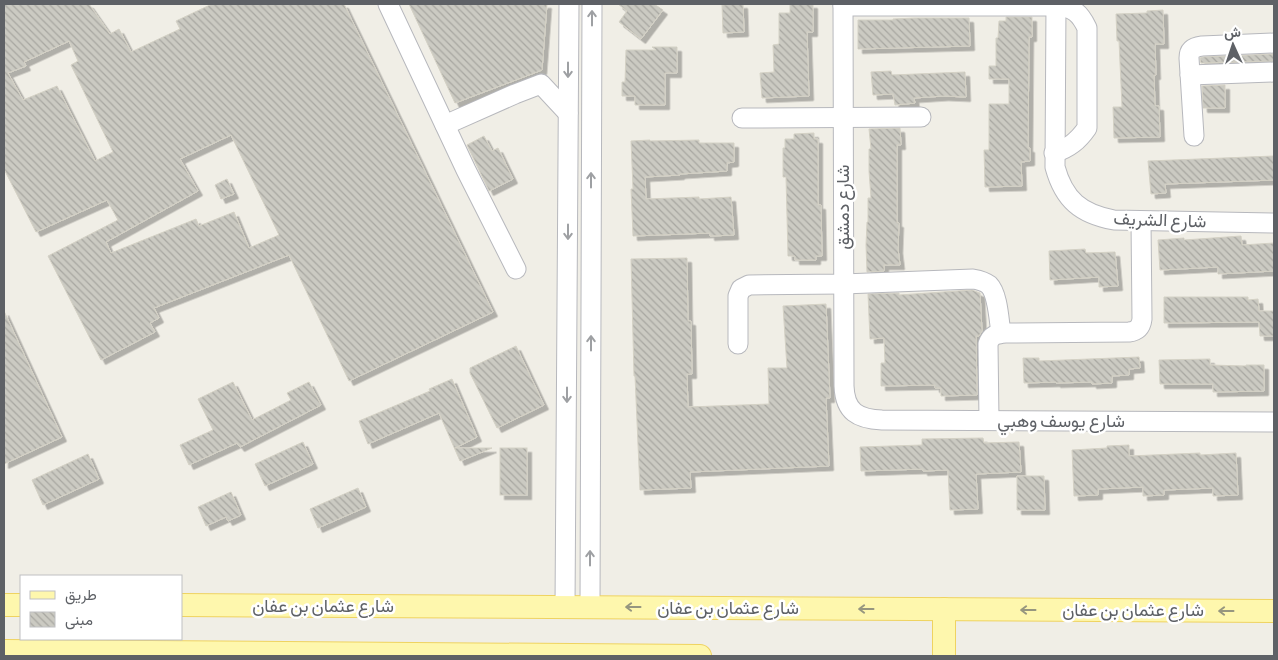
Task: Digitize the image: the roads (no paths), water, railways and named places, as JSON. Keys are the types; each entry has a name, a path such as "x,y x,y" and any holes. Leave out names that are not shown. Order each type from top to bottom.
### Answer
{"main road":[{"path":"4,605 20,605"},
{"name":"شارع عثمان بن عفان","path":"182,605 1274,611"},
{"path":"944,609 944,656"},
{"path":"4,651 46,645 224,654 700,656"}],"street":[{"path":"388,4 466,170 516,269"},
{"path":"565,606 569,4"},
{"path":"590,607 592,4"},
{"path":"843,5 1056,5 1075,11 1087,28 1087,128 1074,144 1054,153"},
{"name":"شارع دمشق","path":"843,5 844,392 851,409"},
{"name":"شارع الشريف","path":"1056,5 1054,153 1059,181 1069,197 1087,212 1114,220 1274,223"},
{"path":"1194,136 1189,53 1196,47 1274,43"},
{"path":"1190,75 1274,72"},
{"path":"445,126 541,84 568,113"},
{"path":"742,118 921,117"},
{"path":"989,420 988,344 994,335 1001,333 1125,332 1137,330 1142,323 1141,221"},
{"path":"738,344 738,296 741,290 749,286 973,279 982,281 989,286 993,293 1001,333"},
{"path":"567,373 591,374"},
{"name":"شارع يوسف وهبي","path":"851,409 864,418 872,419 1274,422"},
{"path":"566,432 590,431"}]}
